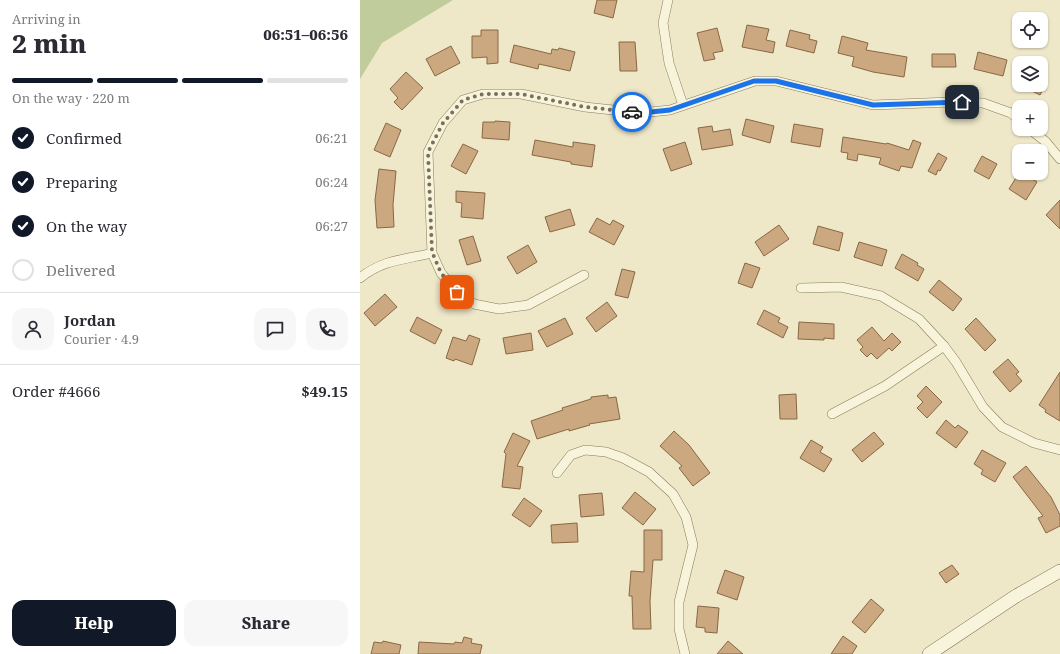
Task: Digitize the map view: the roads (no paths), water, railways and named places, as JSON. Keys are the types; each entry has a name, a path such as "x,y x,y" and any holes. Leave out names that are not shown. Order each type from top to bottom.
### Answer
{"street":[{"path":"668,0 663,23 669,63 683,105"},
{"path":"584,275 528,305 499,309 474,304 457,292 441,273 432,252 428,152 443,123 463,100 483,94 521,94 585,107 641,113 670,110 754,81 776,81 873,105 951,102 983,103 1012,114"},
{"path":"1039,136 1046,142 1060,159"},
{"path":"360,278 366,273 391,261 401,258 415,257 432,252"},
{"path":"801,288 841,287 881,296 919,319 944,346 956,362 983,407 1002,427 1034,443 1060,450"},
{"path":"832,414 885,386 944,346"},
{"path":"557,473 571,455 585,450 606,452 623,458 649,472 673,494 686,518 693,545 679,602 679,629 685,654"},
{"path":"929,654 1016,596 1060,571"}]}
